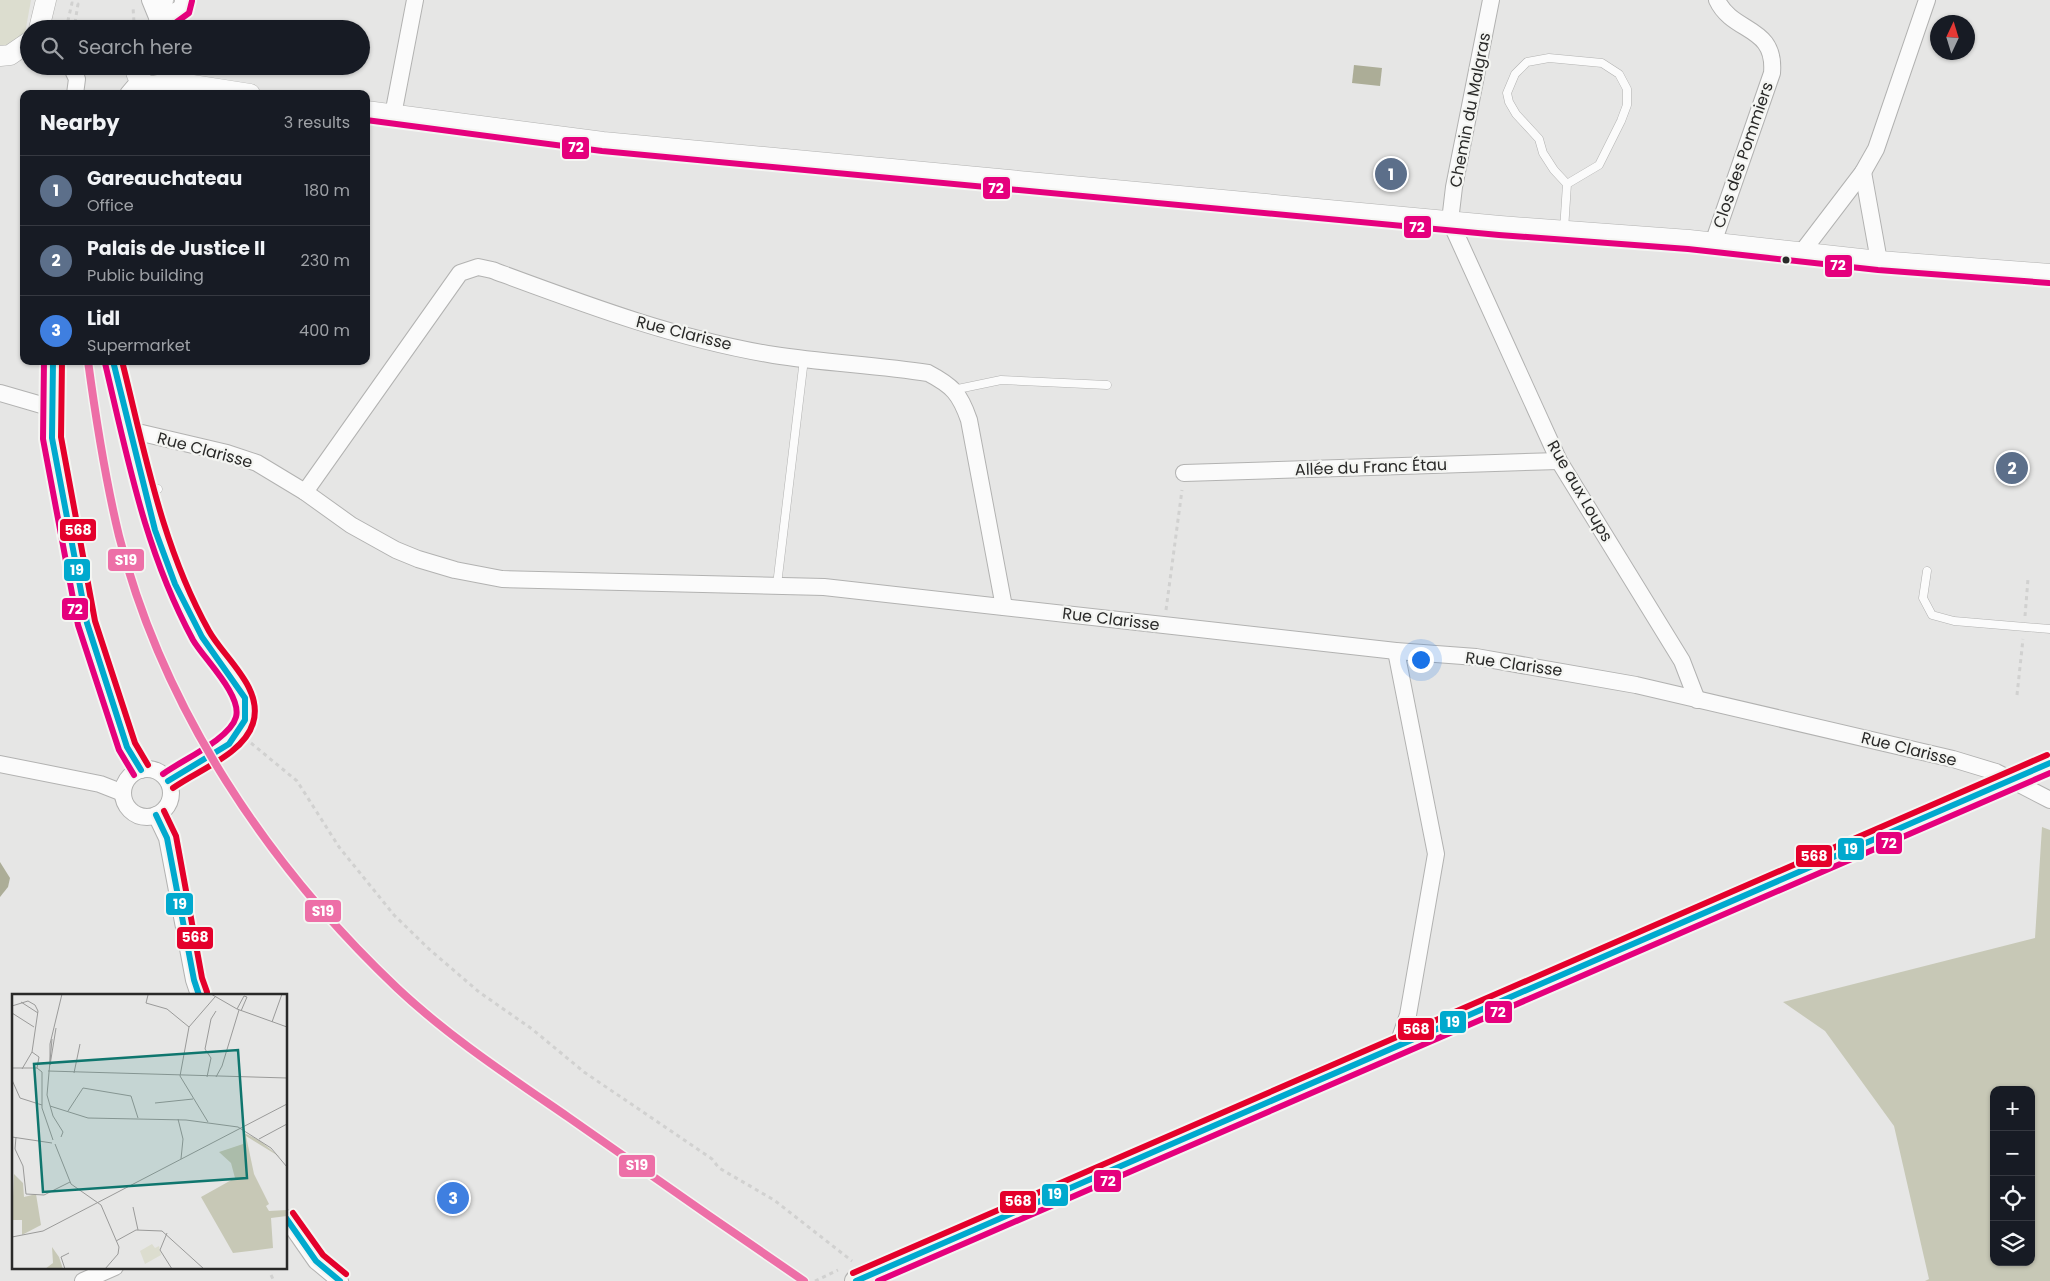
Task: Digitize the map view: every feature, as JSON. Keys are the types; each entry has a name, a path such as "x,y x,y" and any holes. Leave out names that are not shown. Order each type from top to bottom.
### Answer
{"main road":[{"path":"863,1278 1398,1044 2050,763"}],"street":[{"path":"41,20 46,0"},
{"path":"150,0 156,20"},
{"path":"159,20 163,0"},
{"path":"165,20 182,7 183,0"},
{"path":"393,115 415,0"},
{"name":"Chemin du Malgras","path":"1450,221 1454,187 1491,0"},
{"name":"Clos des Pommiers","path":"1713,243 1772,73 1769,46 1756,34 1729,16 1718,0"},
{"path":"1802,252 1864,172 1876,149 1927,0"},
{"path":"0,56 10,55 20,48"},
{"path":"76,75 78,79 76,90"},
{"path":"134,80 153,87 167,75"},
{"path":"177,75 235,90"},
{"path":"370,112 603,142 1450,221 1713,243 1878,261 2050,274"},
{"path":"1864,172 1878,261"},
{"name":"Rue aux Loups","path":"1450,221 1559,461 1682,661 1698,700"},
{"name":"Rue Clarisse","path":"305,492 460,273 478,267 492,270 617,316 702,339 774,355 896,368 928,374 949,384 962,401 969,420 1004,607"},
{"path":"53,365 52,438 87,623 127,747 141,770"},
{"path":"114,365 129,430 152,491 155,530 175,584 202,637 244,698 245,720 239,733 222,749"},
{"path":"0,393 52,408"},
{"name":"Rue Clarisse","path":"129,430 227,453 257,464 305,492 351,525 396,550 455,570 502,579 552,582 824,587 1396,651 1476,657 1549,668 1636,685 1914,749 1996,772 2050,800"},
{"name":"Allée du Franc Étau","path":"1184,472 1559,461"},
{"path":"1396,651 1436,854 1408,1015 1398,1044"},
{"path":"0,764 100,784 123,793"},
{"path":"141,770 156,771 168,781 170,789 168,804 156,814 141,816 128,808 123,793 128,778 141,770"},
{"path":"168,781 181,772"},
{"path":"156,814 167,838 194,980 200,994"},
{"path":"288,1221 316,1261 340,1281"},
{"path":"83,1281 113,1268"}],"lane":[{"path":"1564,230 1567,184 1543,153 1539,139 1516,114 1509,102 1507,92 1515,74 1527,62 1549,58 1602,63 1619,74 1627,89 1626,105 1621,121 1598,166 1567,184"},
{"path":"777,585 804,359"},
{"path":"953,390 1001,380 1107,385"},
{"path":"1927,571 1923,598 1932,615 1954,621 2050,629"}],"path":[{"path":"68,20 72,1 78,4 75,20"},
{"path":"133,7 134,20"},
{"path":"1164,626 1184,472"},
{"path":"2017,695 2025,627 2028,579"},
{"path":"239,733 297,781 339,847 394,915 479,992 532,1029 584,1072 712,1159 719,1168 774,1200 863,1278"},
{"path":"271,1275 274,1281"}],"shaded area":[{"path":"0,0 31,0 27,20 20,20 20,41 10,47 0,45"},
{"path":"1354,65 1382,68 1380,86 1352,83"},
{"path":"2042,827 2050,830 2050,1281 1925,1281 1929,1279 1894,1126 1825,1031 1783,1002 2035,938"},
{"path":"0,862 10,878 8,887 0,897"}],"tunnel":[{"path":"181,772 222,749"}],"transit line":[{"name":"72","path":"179,20 189,13 192,1"},
{"name":"72","path":"370,121 602,151 1499,235 1688,249 1878,270 2049,283"},
{"name":"72","path":"44,365 43,439 78,625 119,750 134,775"},
{"name":"19","path":"53,365 52,438 87,623 127,747 141,770"},
{"name":"568","path":"62,365 61,437 95,621 135,743 148,765"},
{"name":"S19","path":"89,365 101,449 119,536 138,600 163,662 192,723 226,781 264,837 305,890 350,941 397,988 459,1040 502,1072 804,1281"},
{"name":"72","path":"105,365 130,470 162,573 176,607 193,640 228,688 236,708 236,717 225,733 204,749 163,774"},
{"name":"19","path":"114,365 155,530 175,584 202,637 245,698 245,720 229,744 168,781"},
{"name":"568","path":"123,365 156,499 179,566 209,631 248,686 255,710 253,723 248,734 240,744 219,760 173,788"},
{"name":"568","path":"853,1273 2047,755"},
{"name":"19","path":"856,1281 2050,763"},
{"name":"72","path":"878,1281 2050,773"},
{"name":"568","path":"164,811 176,836 202,978 207,992"},
{"name":"19","path":"156,815 167,838 194,980 199,994"},
{"name":"568","path":"293,1213 323,1255 346,1274"},
{"name":"19","path":"288,1221 316,1261 340,1281"}],"place":[{"name":"Gareauchateau","path":"1391,174"},
{"name":"Palais de Justice II","path":"2012,468"},
{"name":"Lidl","path":"453,1198"}]}
